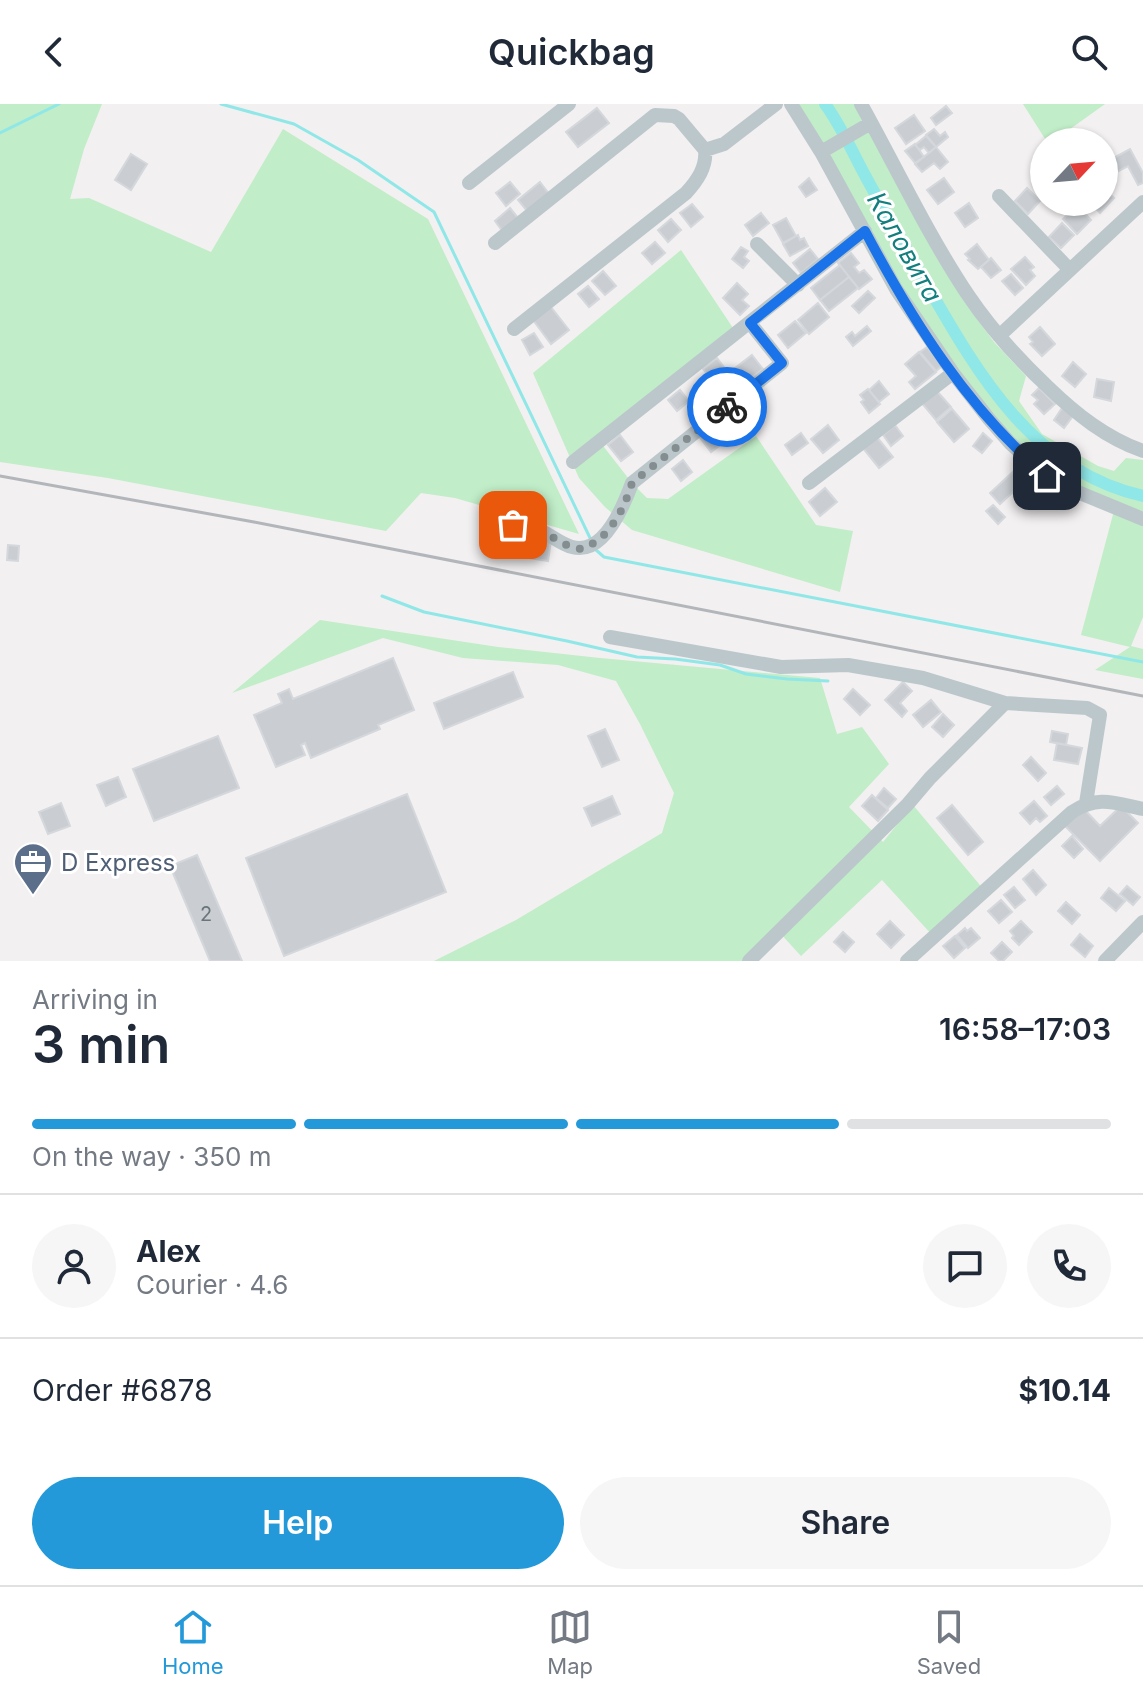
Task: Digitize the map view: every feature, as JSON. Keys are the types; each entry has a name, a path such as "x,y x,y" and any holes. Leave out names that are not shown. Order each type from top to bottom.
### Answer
{"street":[{"path":"469,183 569,104"},
{"path":"705,150 724,144 776,104"},
{"path":"791,104 827,149 896,289 953,373 1010,443 1063,486 1143,519"},
{"path":"861,104 867,126 967,294 999,336 1066,404 1111,437 1143,451"},
{"path":"495,243 655,115 679,119 705,150 703,168 686,193 514,329"},
{"path":"827,149 867,126"},
{"path":"999,196 1070,270"},
{"path":"999,336 1143,202"},
{"path":"573,462 865,231"},
{"path":"757,244 798,285"},
{"path":"488,520 538,529 570,547 581,549 594,543 613,524 624,506 632,483 782,363 750,323"},
{"path":"809,483 953,373"},
{"path":"610,637 781,667 848,665 923,678 1005,703 1087,708 1100,715 1086,803"},
{"path":"749,961 1005,703"},
{"path":"907,961 1072,812 1086,803 1101,801 1143,809"},
{"path":"1105,961 1143,922"}],"green space":[{"path":"0,104 102,104 84,149 70,199 89,198 211,252 283,129 428,219 579,534 455,498 421,493 386,531 108,478 0,462"},
{"path":"791,104 860,104 963,300 994,342 1026,376 1019,401 1042,434 1098,466 1114,471 1126,458 1143,460 1143,617 1131,646 1143,649 1143,679 1095,670 1130,647 1081,635 1115,507 1063,486 989,419 953,373"},
{"path":"1023,104 1105,104 1072,128 1038,128"},
{"path":"681,250 737,334 600,442 647,498 668,499 756,436 816,525 853,531 840,592 632,530 605,507 579,478 533,373"},
{"path":"320,620 498,647 820,678 837,734 862,727 889,764 849,807 883,842 913,805 984,890 933,936 882,880 801,956 779,932 750,961 434,961 516,920 662,833 674,793 616,681 558,665 463,658 383,638 232,693"}],"building":[{"path":"946,106 952,113 936,125 931,118"},
{"path":"597,108 609,123 578,147 566,132"},
{"path":"914,115 925,131 906,144 895,128"},
{"path":"934,129 940,136 945,132 948,137 936,147 926,135"},
{"path":"926,136 936,147 929,153 924,147 920,150 915,145"},
{"path":"915,144 924,157 915,163 905,151"},
{"path":"936,147 948,162 940,169 934,163 922,172 915,164"},
{"path":"1130,149 1143,173 1143,183 1138,185 1128,166 1118,171 1118,156"},
{"path":"131,154 147,164 131,190 115,180"},
{"path":"809,178 817,190 806,197 799,187"},
{"path":"944,178 954,192 938,204 927,190"},
{"path":"510,182 520,194 506,206 496,193"},
{"path":"540,182 550,195 528,212 518,200"},
{"path":"1027,188 1030,191 1030,212 1028,214 1015,201"},
{"path":"969,203 978,218 965,227 955,213"},
{"path":"692,204 703,217 691,227 680,213"},
{"path":"510,208 519,219 503,232 495,221"},
{"path":"761,213 769,223 753,236 745,225"},
{"path":"1066,216 1087,216 1091,220 1077,234 1063,219"},
{"path":"786,218 796,236 783,243 773,225"},
{"path":"671,219 681,230 668,242 658,230"},
{"path":"1062,223 1074,235 1061,248 1049,237"},
{"path":"798,235 800,240 804,238 808,246 790,256 783,244"},
{"path":"655,242 665,253 652,264 642,253"},
{"path":"977,244 989,260 978,269 965,254"},
{"path":"741,247 748,251 744,257 749,261 743,268 732,259"},
{"path":"810,249 818,259 801,273 793,263"},
{"path":"851,253 859,263 854,267 859,273 864,270 872,279 859,289 838,263"},
{"path":"1025,257 1034,267 1030,270 1035,276 1026,285 1011,269"},
{"path":"991,258 1001,270 991,278 981,267"},
{"path":"840,265 849,277 820,300 811,288"},
{"path":"603,271 616,286 605,295 592,281"},
{"path":"1011,274 1023,288 1015,295 1002,281"},
{"path":"849,277 858,288 829,311 820,300"},
{"path":"737,283 748,294 742,300 749,306 740,315 723,298"},
{"path":"588,286 599,299 589,307 578,294"},
{"path":"868,291 875,298 859,313 852,306"},
{"path":"818,303 829,317 809,334 798,320"},
{"path":"551,307 569,330 551,344 533,320"},
{"path":"795,321 806,333 788,348 778,335"},
{"path":"867,326 871,331 853,346 846,337 852,332 855,336"},
{"path":"1040,327 1055,344 1042,356 1030,344 1033,342 1029,337"},
{"path":"534,333 543,347 530,355 522,340"},
{"path":"927,347 942,366 936,371 920,352"},
{"path":"919,352 936,372 915,389 909,382 916,376 905,364"},
{"path":"752,355 763,369 740,386 730,372"},
{"path":"717,358 727,371 713,381 703,369"},
{"path":"1073,362 1086,374 1075,387 1062,376"},
{"path":"1097,379 1114,382 1111,401 1094,397"},
{"path":"879,381 889,394 879,402 869,390"},
{"path":"702,386 710,397 699,406 690,395"},
{"path":"1039,388 1055,404 1044,414 1034,404 1038,400 1032,395"},
{"path":"868,389 880,404 869,413 860,395"},
{"path":"935,389 951,407 936,420 920,401"},
{"path":"680,390 689,401 677,411 668,400"},
{"path":"742,407 753,422 741,431 730,415"},
{"path":"1062,408 1073,416 1064,428 1054,420"},
{"path":"952,409 969,429 954,442 937,422"},
{"path":"714,423 727,440 711,452 698,435"},
{"path":"828,425 839,440 823,453 811,439"},
{"path":"895,425 903,436 891,446 883,435"},
{"path":"801,433 808,443 792,455 785,445"},
{"path":"983,433 992,441 982,453 973,446"},
{"path":"620,435 633,452 621,461 608,445"},
{"path":"876,436 893,457 879,468 862,447"},
{"path":"683,460 692,472 681,481 672,469"},
{"path":"1016,469 1026,480 1000,504 990,493"},
{"path":"825,488 837,502 820,516 809,502"},
{"path":"993,505 1005,517 998,524 986,511"},
{"path":"502,533 551,541 548,561 499,553"},
{"path":"8,545 19,546 18,561 7,560"},
{"path":"393,658 414,710 378,725 380,729 311,758 305,743 301,745 305,755 276,767 254,715 282,703 278,694 289,689 293,699"},
{"path":"513,672 523,697 444,729 434,703"},
{"path":"903,682 912,691 900,703 907,711 902,717 885,700"},
{"path":"853,689 870,705 860,715 844,699"},
{"path":"931,700 941,712 923,727 913,715"},
{"path":"943,714 954,725 943,737 932,727"},
{"path":"605,729 619,760 602,767 588,736"},
{"path":"1052,731 1068,734 1066,745 1050,742"},
{"path":"218,736 239,788 154,821 133,769"},
{"path":"1057,743 1082,748 1078,764 1054,760"},
{"path":"1031,757 1046,773 1038,781 1023,765"},
{"path":"118,777 126,797 106,806 97,785"},
{"path":"1057,786 1064,794 1051,805 1044,797"},
{"path":"884,788 896,799 888,808 876,798"},
{"path":"407,794 446,892 284,956 246,858"},
{"path":"872,795 888,810 878,821 862,806"},
{"path":"612,796 620,814 592,826 584,808"},
{"path":"1034,801 1047,816 1040,822 1036,818 1030,824 1020,813"},
{"path":"61,803 70,826 48,834 39,812"},
{"path":"952,805 983,842 968,855 937,818"},
{"path":"1121,806 1138,823 1100,861 1065,826 1083,808 1100,826"},
{"path":"1072,836 1083,849 1074,858 1062,846"},
{"path":"197,855 242,961 210,961 170,866"},
{"path":"1033,870 1046,885 1036,895 1023,879"},
{"path":"1127,886 1140,897 1133,905 1120,894"},
{"path":"1014,887 1025,900 1015,908 1004,895"},
{"path":"1109,888 1125,901 1116,911 1101,898"},
{"path":"1001,900 1012,912 999,923 988,911"},
{"path":"1066,902 1080,915 1072,924 1058,911"},
{"path":"890,921 904,935 891,948 877,934"},
{"path":"1021,921 1032,932 1019,945 1010,931"},
{"path":"965,928 967,931 971,928 980,938 968,948 957,935"},
{"path":"843,932 854,942 845,952 834,942"},
{"path":"1080,934 1093,946 1085,957 1071,945"},
{"path":"955,936 965,948 954,958 943,946"},
{"path":"1002,942 1012,952 999,961 991,953"}],"waterway":[{"path":"0,133 59,104"},
{"path":"221,104 294,124 358,160 434,212 591,540"},
{"name":"Каловита","path":"825,104 946,319 989,385 1013,415 1040,442 1070,465 1105,484 1143,496"},
{"path":"596,550 604,557 1143,662"},
{"path":"382,596 424,612 637,657 720,665 746,674 828,681"}],"railway":[{"path":"0,476 254,522 1143,696"}],"way so far":[{"path":"513,525 538,529 570,547 588,547 613,524 624,506 632,483 727,407"}],"place":[{"name":"D Express","path":"33,896"}],"route":[{"path":"727,407 782,363 750,323 865,231 896,289 953,373 1010,443 1047,476"}]}
